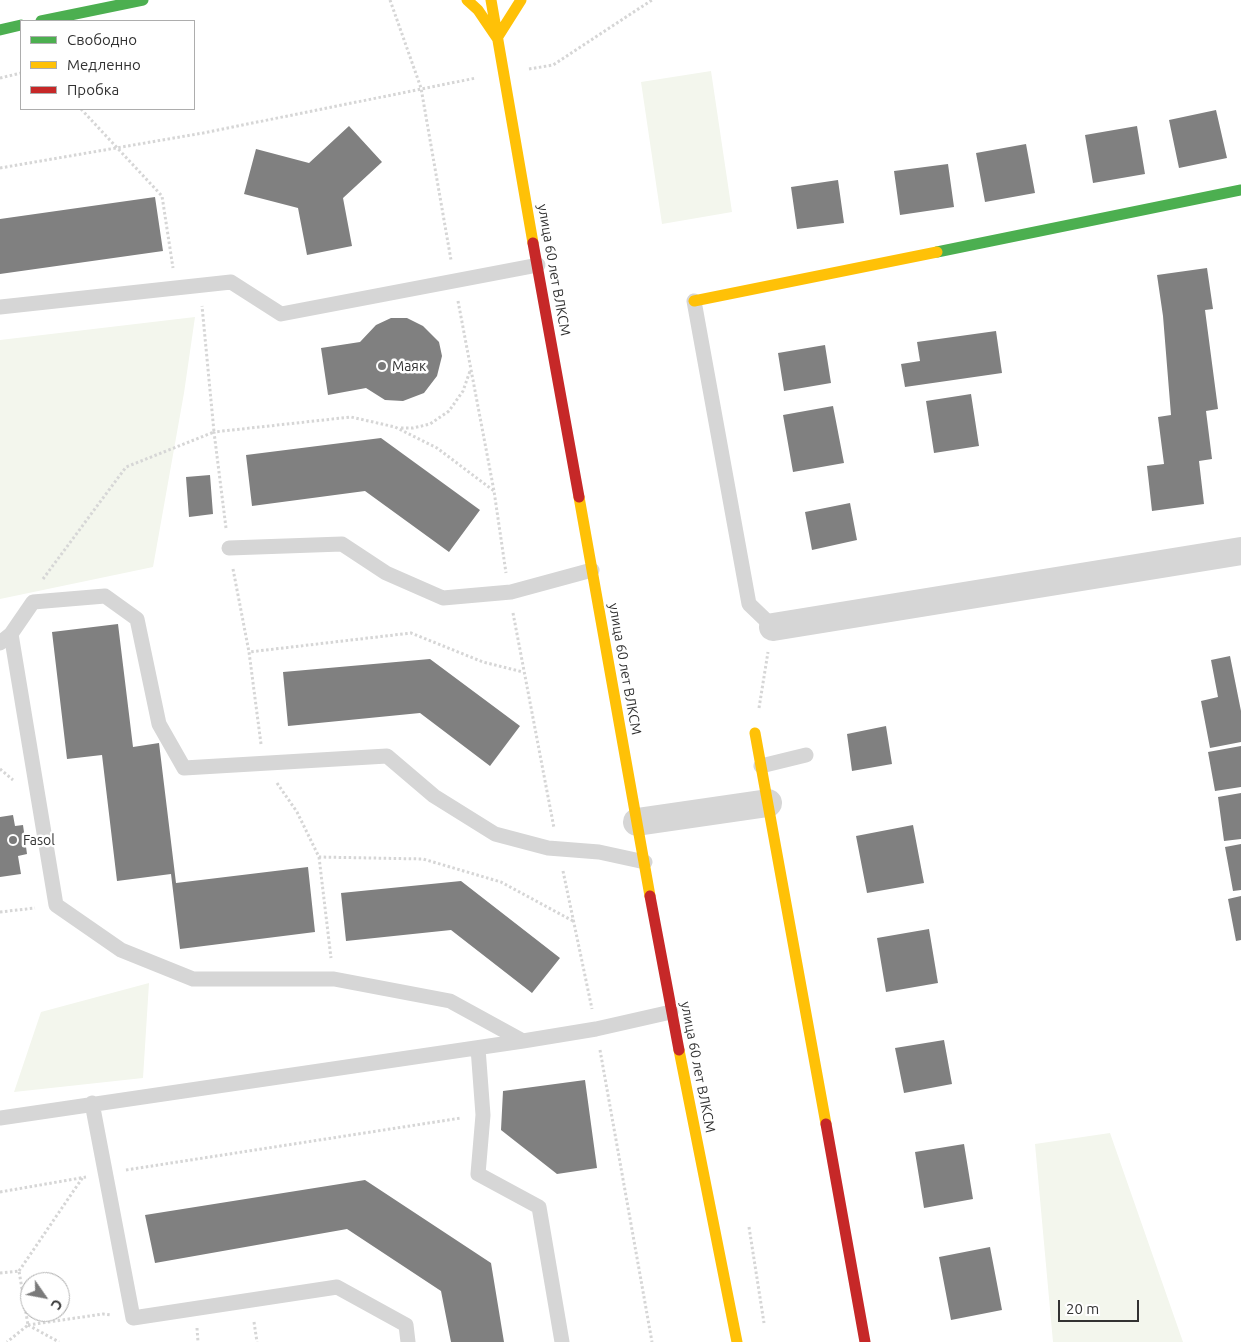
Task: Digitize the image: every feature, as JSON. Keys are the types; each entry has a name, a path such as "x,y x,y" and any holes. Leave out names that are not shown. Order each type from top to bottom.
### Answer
{"street":[{"path":"46,20 143,0"},
{"path":"467,0 478,10 497,38 521,0"},
{"name":"улица 60 лет ВЛКСМ","path":"492,0 503,73 636,822 645,862 671,1012 738,1342"},
{"path":"0,30 20,25"},
{"path":"694,302 1241,190"},
{"path":"773,627 1241,551"},
{"path":"755,733 865,1342"},
{"path":"636,822 768,802"}],"lane":[{"path":"0,307 230,282 281,314 538,265"},
{"path":"694,302 749,604 773,627"},
{"path":"229,548 342,544 386,573 443,598 509,592 592,570"},
{"path":"523,1041 450,1002 334,979 193,979 121,950 56,905 6,638 33,602 105,596 137,620 159,724 184,768 387,756 434,796 495,834 548,848 599,852 645,862"},
{"path":"761,766 806,755"},
{"path":"0,1118 523,1041 596,1029 671,1012"},
{"path":"478,1048 483,1114 478,1174 539,1207 562,1342"},
{"path":"92,1103 133,1318 337,1287 406,1325 408,1342"}],"path":[{"path":"390,0 421,88 454,280 494,492 523,672 596,1029 652,1342"},
{"path":"0,168 203,133 421,88 553,65 652,0"},
{"path":"0,78 20,73"},
{"path":"82,110 162,196 177,288"},
{"path":"200,285 214,432 229,548 249,652 263,763 297,812 319,857 334,979"},
{"path":"398,428 423,426 435,421 449,411 463,391 471,368"},
{"path":"33,602 34,592 126,467 214,432 351,417 398,428 437,448 494,492"},
{"path":"755,733 773,627"},
{"path":"249,652 411,633 483,662 523,672"},
{"path":"319,857 423,859 501,882 573,921"},
{"path":"0,912 56,905"},
{"path":"0,1192 83,1177 483,1114"},
{"path":"28,1325 19,1271 83,1177"},
{"path":"749,1227 765,1332"},
{"path":"0,1273 19,1271"},
{"path":"7,1342 28,1325 103,1314"},
{"path":"28,1325 59,1342"}],"shaded area":[{"path":"711,71 732,212 662,224 641,82"},
{"path":"195,317 184,393 153,567 0,599 0,340"},
{"path":"149,983 143,1078 14,1092 41,1012"},
{"path":"1110,1133 1183,1342 1053,1342 1035,1144"}],"building":[{"path":"1216,110 1227,158 1179,168 1169,120"},
{"path":"349,126 382,162 343,198 352,246 307,255 298,208 244,194 256,149 309,163"},
{"path":"1137,126 1145,174 1093,183 1085,135"},
{"path":"1026,144 1035,193 985,202 976,153"},
{"path":"948,164 954,207 900,215 894,171"},
{"path":"838,180 844,223 797,229 791,187"},
{"path":"155,197 163,251 0,274 0,219"},
{"path":"1207,268 1213,309 1205,310 1218,409 1206,411 1212,459 1199,461 1204,504 1152,511 1147,466 1164,464 1158,417 1171,415 1163,316 1157,275"},
{"name":"Маяк","path":"391,318 407,318 423,326 439,342 442,356 437,376 424,393 403,401 385,400 366,388 328,395 321,348 360,342 376,325"},
{"path":"996,331 1002,373 905,387 901,364 920,361 917,342"},
{"path":"825,345 831,383 784,391 778,353"},
{"path":"971,394 979,446 934,453 926,401"},
{"path":"833,406 844,463 793,472 783,415"},
{"path":"381,438 480,510 449,552 365,491 252,506 246,455"},
{"path":"210,475 213,514 189,517 186,477"},
{"path":"850,503 857,540 812,550 805,512"},
{"path":"118,624 133,747 159,743 176,883 308,867 315,932 180,949 171,874 117,881 102,755 67,759 52,632"},
{"path":"1230,656 1241,711 1241,742 1210,748 1201,701 1218,697 1211,660"},
{"path":"430,659 520,726 490,766 420,713 288,726 283,672"},
{"path":"886,726 892,764 852,771 847,734"},
{"path":"1241,746 1241,787 1215,791 1208,752"},
{"path":"1241,793 1241,839 1224,841 1218,797"},
{"name":"Fasol","path":"13,815 15,826 23,825 27,854 18,856 21,874 0,877 0,817"},
{"path":"913,825 924,883 867,893 856,836"},
{"path":"1241,844 1241,890 1233,891 1225,847"},
{"path":"461,881 560,958 532,993 451,930 346,941 341,893"},
{"path":"1241,896 1241,940 1236,941 1228,899"},
{"path":"929,929 938,983 886,992 877,938"},
{"path":"944,1040 952,1084 904,1093 895,1048"},
{"path":"585,1080 597,1168 557,1174 501,1130 503,1091"},
{"path":"964,1144 973,1199 924,1208 915,1152"},
{"path":"365,1180 491,1263 504,1342 451,1342 441,1291 347,1229 155,1263 145,1215"},
{"path":"990,1247 1002,1310 951,1320 939,1257"}],"traffic: fast":[{"path":"46,20 143,0"},
{"path":"0,30 20,25"},
{"path":"937,252 1241,190"}],"traffic: slow":[{"path":"467,0 478,10 497,38 521,0"},
{"path":"491,0 533,243"},
{"path":"694,301 937,252"},
{"path":"579,497 650,896"},
{"path":"755,733 826,1124"},
{"path":"679,1050 737,1342"}],"traffic: jam":[{"path":"533,243 579,497"},
{"path":"650,896 679,1050"},
{"path":"826,1124 865,1342"}],"place":[{"name":"Маяк","path":"382,366"},
{"name":"Fasol","path":"13,840"}]}
